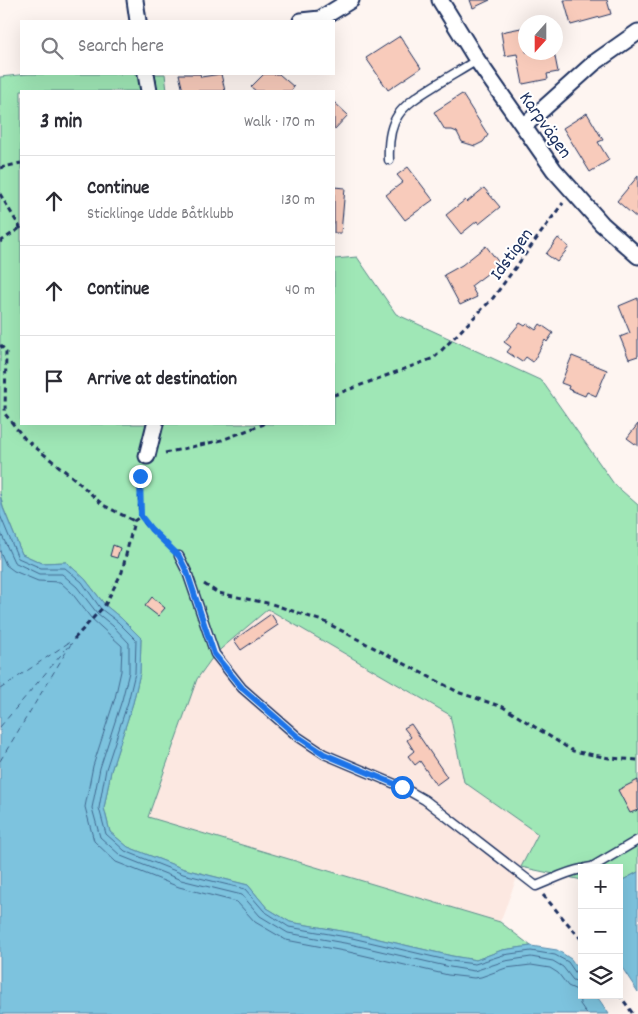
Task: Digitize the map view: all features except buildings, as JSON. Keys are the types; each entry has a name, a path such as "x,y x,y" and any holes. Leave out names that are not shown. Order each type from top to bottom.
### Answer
{"street":[{"path":"135,0 138,20"},
{"path":"310,20 320,19 351,0"},
{"name":"Karpvägen","path":"440,0 477,60 554,170 602,224 638,256"},
{"path":"524,126 594,63 638,32"},
{"path":"146,75 149,90"},
{"path":"147,456 155,425"}],"lane":[{"path":"389,160 388,142 398,113 409,101 477,60"},
{"path":"179,556 187,572 214,654 242,688 297,736 324,754 402,787 425,800 536,886 556,879 567,871 578,869"},
{"path":"597,864 638,840"}],"path":[{"path":"0,168 20,163"},
{"name":"Idstigen","path":"335,396 434,358 493,298 572,191"},
{"path":"0,194 20,227"},
{"path":"0,242 20,230"},
{"path":"0,345 6,351 4,414 25,439 76,480 103,505 134,521"},
{"path":"179,556 151,529 141,516 140,476 147,456 222,440 261,425"},
{"path":"74,639 105,605 122,572 134,521 141,516"},
{"path":"201,581 218,593 272,604 325,622 460,693 503,708 573,751 609,758 638,760"},
{"path":"536,886 578,935"},
{"path":"622,999 633,1014"}],"shaded area":[{"path":"268,609 450,715 464,782 539,834 521,867 500,922 148,817 197,679 215,654"}],"green space":[{"path":"20,75 165,75 167,90 20,90 20,425 335,425 335,259 357,257 396,314 542,381 614,484 638,505 638,872 623,880 623,864 578,864 578,879 521,867 538,834 464,782 450,715 268,609 215,654 197,679 148,817 500,922 531,946 502,950 476,960 353,933 290,922 267,908 248,885 184,869 128,847 110,832 104,808 111,771 133,703 140,673 141,638 105,605 85,579 66,562 42,563 22,554 3,507 0,494 0,77"}],"water":[{"path":"0,494 3,508 22,554 42,563 66,562 85,579 105,605 141,638 140,673 133,703 111,771 104,808 110,832 128,847 184,869 248,885 267,908 290,922 353,933 476,960 502,950 531,946 557,950 571,959 578,969 578,999 599,999 609,1014 0,1014"},
{"path":"638,872 638,992 623,969 623,880"}],"ferry route":[{"path":"0,689 74,639"},
{"path":"0,761 74,639"},
{"path":"0,727 71,643"}],"route":[{"path":"140,476 141,516 151,529 179,556 187,572 214,654 242,688 297,736 324,754 402,787"}]}
